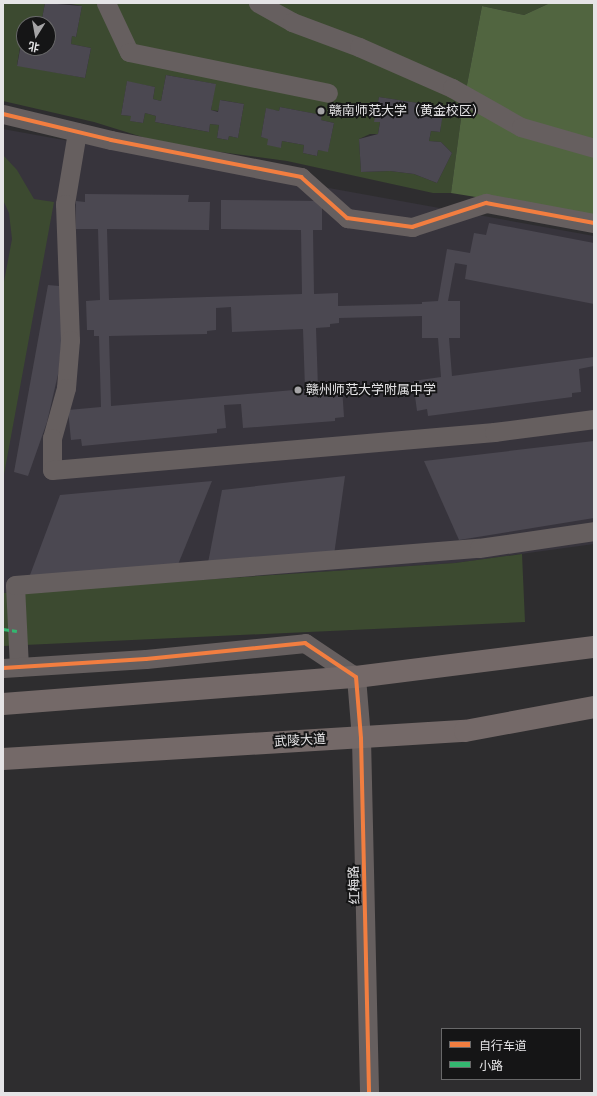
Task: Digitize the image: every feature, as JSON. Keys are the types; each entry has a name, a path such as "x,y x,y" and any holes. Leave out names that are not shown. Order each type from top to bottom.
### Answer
{"main road":[{"path":"3,704 356,677 594,647"},
{"name":"武陵大道","path":"3,759 465,732 594,706"}],"street":[{"path":"106,3 129,52 328,93"},
{"path":"258,3 292,22 359,47 452,88 521,127 594,148"},
{"path":"3,114 77,132 301,177 347,218 412,227 486,203 594,223"},
{"path":"77,132 65,204 69,347 66,388 52,438 52,470 494,432 594,418"},
{"path":"356,677 305,643 146,659 11,667 15,585 479,548 594,531"},
{"name":"红梅路","path":"356,677 361,738 369,1093"}],"shaded area":[{"name":"赣州师范大学附属中学","path":"3,129 594,236 594,544 455,563 3,593"}],"green space":[{"path":"3,3 45,3 43,16 16,16 16,56 19,56 17,65 85,78 91,48 71,44 72,36 76,37 82,6 66,3 550,3 524,15 482,6 462,111 451,193 433,193 287,161 168,145 94,122 3,101","holes":["166,75 215,84 211,110 218,111 221,100 244,104 238,138 229,136 228,140 217,138 219,125 210,124 209,132 155,122 156,116 145,113 143,123 131,121 131,116 121,115 127,82 155,87 153,99 161,101","379,97 443,107 440,132 431,131 429,141 441,142 452,153 437,183 414,174 390,171 361,172 359,139 370,134 378,134 380,122 375,122","280,107 321,115 321,120 334,123 328,151 318,150 317,156 303,153 304,145 282,141 281,147 268,138 261,137 266,109 279,111"]},
{"path":"550,3 594,3 594,216 451,193 462,111 482,6 524,15"},
{"path":"3,155 17,170 34,199 54,202 3,480 3,287 12,239 9,213 3,200"},
{"path":"522,554 525,622 3,646 3,593 455,563"}],"building":[{"path":"45,3 82,6 76,37 72,36 71,44 91,48 85,78 17,66 19,56 56,56 56,16 43,16"},
{"path":"166,75 216,84 211,110 218,112 220,100 244,104 238,138 229,136 228,140 217,138 219,125 210,124 209,132 155,122 156,116 145,113 143,123 130,121 131,116 121,115 127,81 155,87 153,99 161,101"},
{"path":"379,97 444,107 440,132 431,131 429,141 441,142 452,153 437,183 414,174 390,171 361,172 359,139 378,134 380,122 374,122"},
{"path":"280,107 322,115 321,120 334,123 328,152 318,150 317,156 303,153 304,145 282,141 281,148 267,145 268,139 261,137 266,108 279,111"},
{"path":"85,194 189,195 188,202 210,202 209,230 107,229 109,300 302,294 301,230 221,229 221,200 322,201 322,230 313,230 314,294 338,293 338,306 422,304 422,302 438,301 447,249 470,253 474,233 486,235 489,223 594,243 594,304 465,279 467,265 455,263 448,301 460,301 460,338 449,338 452,376 594,357 594,366 579,369 581,392 572,393 572,397 428,416 427,409 417,411 413,381 441,377 438,338 422,338 422,316 339,318 339,323 330,324 330,327 316,328 318,388 342,387 344,417 335,418 335,421 243,428 241,404 224,405 226,428 217,429 217,433 82,446 81,439 71,440 68,410 101,407 99,336 94,336 94,330 87,330 86,301 100,300 98,229 76,229 76,201 85,202","holes":["231,307 232,332 303,329 305,389 111,406 109,336 207,334 207,331 216,330 216,308"]},
{"path":"48,285 59,286 63,321 59,370 47,422 28,476 14,472"},
{"path":"594,441 594,518 459,540 424,461"},
{"path":"345,476 334,555 208,563 222,490"},
{"path":"212,481 177,567 27,583 60,495"}],"marked path":[{"path":"3,629 17,631"}],"cycle path":[{"path":"3,114 111,140 301,177 347,218 412,227 486,203 594,223"},
{"path":"3,668 146,659 305,643 356,677 361,738 369,1093"}],"place":[{"name":"赣南师范大学（黄金校区）","path":"321,111"},
{"name":"赣州师范大学附属中学","path":"298,390"}]}
